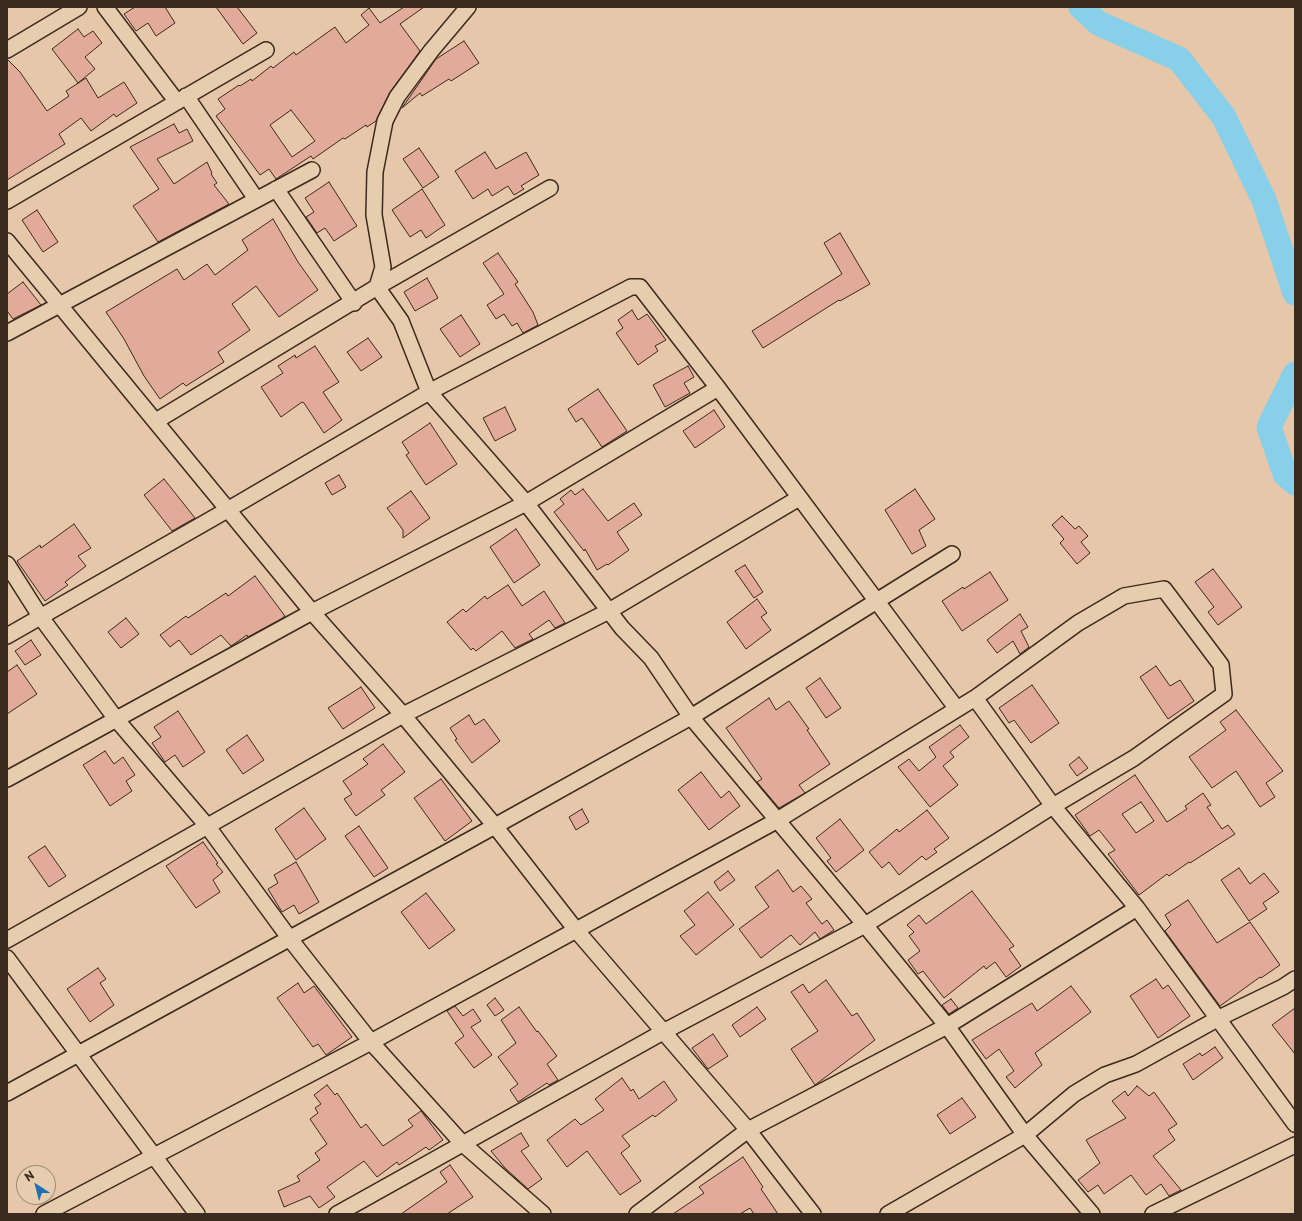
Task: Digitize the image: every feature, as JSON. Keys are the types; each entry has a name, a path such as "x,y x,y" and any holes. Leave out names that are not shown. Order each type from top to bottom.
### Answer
{"street":[{"path":"7,50 79,7"},
{"path":"105,7 181,99 256,200"},
{"path":"377,288 383,267 374,215 375,172 385,121 397,97 431,51 468,7"},
{"path":"7,201 266,50"},
{"path":"7,333 312,170"},
{"path":"156,421 377,288 550,188"},
{"path":"276,189 354,303"},
{"path":"7,241 229,509 312,612 403,715 495,826 576,930 748,1130 813,1214"},
{"path":"7,636 429,392 631,287 640,287 718,388 957,709"},
{"path":"377,288 401,321 429,392 526,503 622,628 651,658 691,717 865,925 947,1026 1025,1135 1092,1214"},
{"path":"7,779 312,612 526,503 718,388"},
{"path":"7,940 403,715 609,611 799,498"},
{"path":"7,1093 290,939 691,717 952,554"},
{"path":"7,564 40,616 116,719 208,827 290,939 371,1042 462,1143 543,1214"},
{"path":"44,1214 153,1155 371,1042 776,820 975,698 1078,623 1124,596 1164,589 1221,665 1224,694 1134,758 1053,806 865,925 663,1032 337,1214"},
{"path":"975,698 1053,806 1137,908 1295,1124"},
{"path":"637,1214 748,1130 947,1026 1137,908"},
{"path":"7,958 197,1214"},
{"path":"888,1214 1025,1135 1074,1094 1105,1075 1136,1064 1218,1018 1283,987 1295,979"},
{"path":"1153,1214 1295,1145"}],"building":[{"path":"135,7 165,7 175,23 156,36 148,23 136,31 124,14"},
{"path":"216,7 237,7 257,33 243,44"},
{"path":"404,7 424,7 400,24 420,51 390,92 376,121 367,127 366,125 345,139 343,138 313,159 311,156 276,179 269,169 260,175 216,116 225,109 218,99 239,85 240,86 251,79 252,81 271,66 273,68 294,52 296,55 335,27 346,43 369,25 361,15 369,8 380,23","holes":["291,110 315,141 292,157 270,125"]},
{"path":"78,29 84,37 93,31 102,43 85,57 95,69 78,83 52,49"},
{"path":"464,41 479,63 451,81 449,79 422,96 420,93 402,108 436,59"},
{"path":"7,59 20,72 47,111 69,96 66,91 86,78 98,98 124,82 137,103 116,117 114,114 91,131 81,118 59,134 65,144 7,180"},
{"path":"174,124 179,133 187,129 193,141 157,159 174,184 207,162 212,173 211,174 217,183 214,185 229,204 158,242 133,206 159,189 130,147"},
{"path":"419,148 439,177 423,188 403,159"},
{"path":"485,152 496,169 526,152 539,175 521,186 524,189 514,195 508,186 492,196 488,189 473,199 455,171"},
{"path":"329,182 357,226 334,241 325,228 317,233 306,217 314,212 305,198"},
{"path":"422,189 445,225 426,238 421,230 410,237 392,210"},
{"path":"37,210 58,242 43,252 22,220"},
{"path":"273,219 298,262 318,290 279,317 256,286 232,304 250,330 218,352 224,362 186,386 183,383 160,399 144,376 124,339 106,312 177,269 184,280 207,264 215,275 248,250 242,240"},
{"path":"840,233 870,284 840,301 839,300 763,348 752,331 842,274 824,243"},
{"path":"498,253 518,282 515,284 533,312 538,325 523,333 517,323 512,326 504,314 496,319 487,305 504,294 483,263"},
{"path":"427,278 438,298 415,311 404,292"},
{"path":"23,282 41,305 13,319 7,311 7,294"},
{"path":"632,310 638,320 647,314 666,340 655,346 658,351 638,365 616,333 623,328 618,320"},
{"path":"461,315 480,344 460,357 440,329"},
{"path":"368,338 382,357 361,371 347,352"},
{"path":"315,346 339,382 323,392 342,420 324,433 302,402 281,417 261,387 283,373 278,366 295,355 296,358"},
{"path":"688,366 694,377 684,383 690,393 665,407 653,385"},
{"path":"598,389 627,431 602,447 582,418 576,422 568,409"},
{"path":"505,407 516,430 495,441 483,418"},
{"path":"714,410 725,427 695,448 683,431"},
{"path":"430,423 457,464 426,485 406,455 409,453 402,442"},
{"path":"339,475 346,487 332,495 325,483"},
{"path":"164,479 195,518 172,531 144,495"},
{"path":"583,489 608,521 634,503 642,515 617,532 629,550 608,565 607,564 597,570 585,549 584,551 554,512 564,504 560,499 571,490 575,495"},
{"path":"915,489 935,519 919,530 926,546 912,554 885,510"},
{"path":"411,491 430,518 403,538 403,530 387,508"},
{"path":"1062,516 1075,529 1079,526 1088,536 1081,542 1090,553 1077,564 1060,543 1064,539 1052,525"},
{"path":"74,524 91,548 78,556 86,566 65,582 68,585 45,601 17,561 40,545 41,548"},
{"path":"516,529 540,565 514,583 490,547"},
{"path":"745,565 763,592 754,598 735,571"},
{"path":"1213,569 1242,607 1218,625 1208,612 1214,607 1195,582"},
{"path":"990,572 1008,600 962,631 942,601"},
{"path":"255,576 285,616 281,619 248,637 247,635 231,646 221,635 191,655 179,640 170,647 160,635 186,616 188,618 226,593 228,596"},
{"path":"508,585 522,606 544,591 565,623 555,628 549,620 529,634 533,639 515,648 502,631 476,651 473,648 471,650 447,622 463,609 466,612 485,596 487,599"},
{"path":"757,599 767,613 761,617 771,630 746,649 727,622"},
{"path":"1020,614 1028,627 1021,631 1029,647 1020,654 1013,641 997,653 987,640"},
{"path":"126,618 139,634 121,648 108,632"},
{"path":"31,640 41,655 25,665 15,651"},
{"path":"17,665 37,694 7,714 7,672"},
{"path":"1156,666 1170,686 1180,680 1194,701 1168,719 1140,677"},
{"path":"820,678 841,708 826,718 806,688"},
{"path":"1032,685 1059,723 1031,743 1014,720 1009,723 999,708"},
{"path":"361,687 375,708 343,729 328,708"},
{"path":"769,698 776,710 789,701 809,729 807,730 830,764 799,785 805,793 779,808 757,782 762,779 726,728"},
{"path":"1236,710 1283,771 1266,783 1275,797 1260,807 1236,771 1212,788 1189,757 1226,730 1220,722"},
{"path":"178,711 205,752 183,767 175,755 165,762 152,743 161,737 154,727"},
{"path":"469,715 475,725 484,719 500,741 472,763 455,740 457,739 450,728"},
{"path":"960,725 969,737 950,752 954,757 943,766 958,785 930,807 898,767 909,759 919,771 936,757 929,747"},
{"path":"247,735 264,760 243,774 226,750"},
{"path":"383,744 405,772 381,790 385,795 356,816 344,799 352,794 343,781 368,764 363,759"},
{"path":"105,751 114,764 123,757 135,775 126,781 132,791 110,806 83,765"},
{"path":"1079,757 1088,768 1077,776 1069,765"},
{"path":"701,772 721,798 729,791 740,806 709,830 678,790"},
{"path":"1135,775 1167,822 1187,809 1185,806 1203,793 1211,805 1207,807 1222,829 1228,825 1235,834 1169,876 1167,874 1139,895 1108,854 1115,850 1099,830 1090,836 1075,815","holes":["1141,802 1154,821 1136,833 1122,814"]},
{"path":"441,779 472,821 445,841 414,798"},
{"path":"304,808 326,839 296,860 275,829"},
{"path":"582,809 589,822 576,830 569,817"},
{"path":"927,810 949,838 934,849 937,852 926,860 922,856 899,875 889,862 882,868 869,852 897,829 899,832"},
{"path":"840,819 864,850 836,872 827,861 831,858 816,838"},
{"path":"359,826 388,868 374,877 345,836"},
{"path":"203,842 218,863 216,864 223,872 213,880 220,892 196,908 166,866"},
{"path":"45,846 66,876 49,887 28,857"},
{"path":"296,862 319,902 299,914 294,905 282,912 268,889 278,883 274,875"},
{"path":"1239,868 1250,884 1264,873 1279,892 1263,903 1267,909 1249,921 1221,880"},
{"path":"778,870 793,892 801,886 812,899 806,903 822,924 827,920 834,930 820,939 815,932 800,945 791,935 761,958 739,929 769,907 755,887"},
{"path":"728,871 735,880 720,891 714,882"},
{"path":"972,891 1014,946 1009,949 1021,966 1006,977 995,962 986,969 984,966 944,998 923,971 918,974 908,960 920,951 909,936 914,932 907,925 919,915 926,924"},
{"path":"708,892 734,925 696,955 680,936 695,925 684,911"},
{"path":"426,893 455,930 429,949 401,912"},
{"path":"1188,900 1217,943 1250,922 1280,965 1261,978 1260,977 1220,1006 1165,931 1171,925 1165,915"},
{"path":"98,968 106,979 100,983 114,1005 90,1022 67,989"},
{"path":"1156,979 1163,989 1168,985 1190,1016 1158,1038 1130,996"},
{"path":"826,980 852,1016 857,1013 875,1040 815,1085 791,1049 818,1031 791,992 803,984 809,993"},
{"path":"298,983 304,993 314,986 352,1037 326,1055 318,1044 313,1047 277,998"},
{"path":"1071,986 1091,1012 1035,1053 1042,1065 1015,1088 1006,1077 1014,1071 999,1049 986,1059 972,1040 1032,1003 1037,1011"},
{"path":"495,998 504,1010 495,1016 487,1005"},
{"path":"951,999 958,1008 949,1014 942,1005"},
{"path":"455,1006 463,1016 473,1009 481,1021 471,1027 492,1055 474,1068 455,1043 464,1036 447,1011"},
{"path":"519,1007 557,1056 547,1064 558,1080 549,1085 547,1083 518,1102 510,1090 518,1084 498,1057 516,1043 501,1020"},
{"path":"757,1007 766,1019 740,1037 732,1025"},
{"path":"1295,1008 1295,1054 1272,1025"},
{"path":"713,1034 728,1056 708,1069 692,1048"},
{"path":"1215,1047 1223,1058 1193,1080 1183,1064 1200,1053 1202,1056"},
{"path":"622,1078 631,1091 633,1089 639,1099 664,1081 677,1100 655,1117 653,1115 622,1136 630,1146 621,1153 641,1181 620,1195 587,1151 567,1167 547,1140 575,1119 581,1125 604,1110 595,1099"},
{"path":"327,1085 335,1095 337,1093 361,1128 366,1124 383,1146 413,1126 408,1120 421,1111 443,1140 429,1150 426,1147 399,1165 397,1162 377,1177 364,1161 327,1187 335,1197 319,1208 310,1196 284,1207 278,1191 300,1181 297,1176 320,1160 315,1153 327,1144 310,1119 318,1113 315,1108 321,1104 314,1095"},
{"path":"1137,1086 1149,1096 1154,1092 1177,1124 1168,1130 1175,1140 1153,1156 1181,1190 1169,1196 1161,1184 1146,1195 1131,1175 1104,1194 1098,1185 1088,1192 1078,1180 1100,1163 1086,1140 1126,1118 1112,1101 1125,1091 1128,1096"},
{"path":"962,1098 976,1117 950,1134 937,1115"},
{"path":"521,1133 529,1146 521,1151 542,1179 528,1189 505,1168 491,1151"},
{"path":"743,1157 763,1187 761,1189 778,1214 754,1214 750,1208 740,1214 673,1214 704,1193 699,1187"},
{"path":"450,1165 473,1197 447,1214 401,1214 447,1182 440,1172"}],"waterway":[{"path":"1081,7 1098,23 1179,59 1224,117 1264,200 1295,293"},
{"path":"1295,374 1269,427 1285,474 1295,483"}]}
